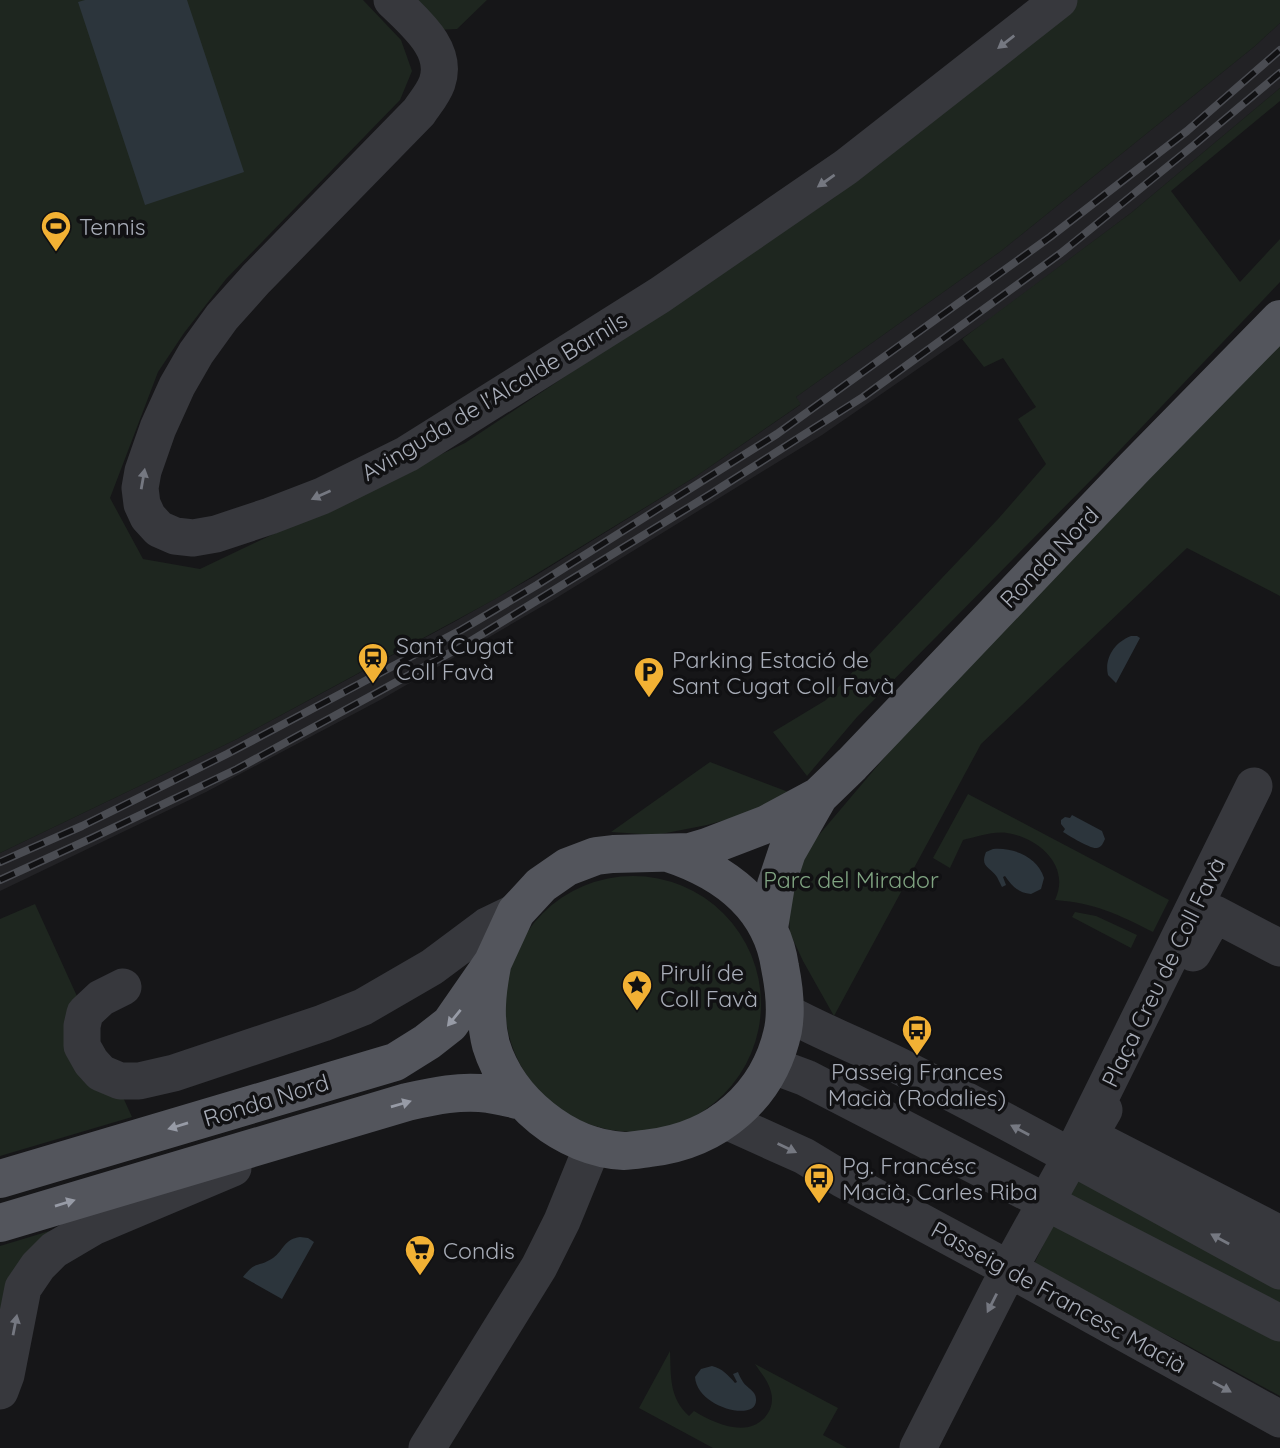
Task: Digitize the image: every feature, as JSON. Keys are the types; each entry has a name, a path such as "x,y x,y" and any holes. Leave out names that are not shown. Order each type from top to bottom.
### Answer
{"main road":[{"name":"Ronda Nord","path":"769,928 776,885 787,852 820,796 1280,319"},
{"name":"Ronda Nord","path":"0,1179 395,1062 450,1024 493,962 516,912 541,885 567,867 596,856 614,853 690,852 767,824 820,796"},
{"name":"Ronda Nord","path":"493,962 487,998 491,1045 510,1084 522,1101 572,1138 625,1151 662,1146 694,1137 724,1120 753,1095 771,1065 783,1028 785,1012 779,960 769,928 732,884 704,867 666,853"},
{"name":"Ronda Nord","path":"0,1223 441,1094 488,1094 522,1101"}],"street":[{"name":"Avinguda de l'Alcalde Barnils","path":"393,0 430,40 439,66 438,80 419,111 222,317 190,364 158,428 140,488 142,504 148,517 159,529 175,536 193,538 216,534 270,516 322,496 407,454 660,295 846,167 1059,0"},
{"name":"Plaça Creu de Coll Favà","path":"918,1448 1071,1157 1254,786"},
{"path":"123,987 101,998 85,1013 82,1046 101,1073 120,1081 139,1081 174,1073 363,1007 432,967 487,926 516,912"},
{"path":"1280,948 1215,914 1089,1136 1280,1234"},
{"path":"785,1012 824,1033 905,1069 1280,1271"},
{"path":"771,1065 806,1078 1280,1323"},
{"name":"Ronda Nord","path":"0,1391 6,1375 23,1288 38,1266 54,1250 93,1227 347,1120"},
{"name":"Passeig de Francesc Macià","path":"724,1120 804,1156 1280,1419"},
{"path":"427,1448 539,1267 562,1221 593,1145"}],"shaded area":[{"path":"187,0 244,172 145,205 78,2"},
{"path":"1280,23 1280,88 1131,213 990,319 822,435 553,600 382,699 206,792 0,891 0,853 237,739 454,622 535,576 695,477 800,405 796,397 1001,251"},
{"path":"1131,636 1140,638 1116,683 1108,675 1109,657 1116,646"},
{"path":"1072,815 1102,831 1105,839 1101,846 1090,846 1063,832 1065,829 1061,820"},
{"path":"993,849 1016,852 1036,864 1044,878 1041,889 1031,894 1019,891 1005,876 1006,885 1002,887 984,861 986,852"},
{"path":"300,1237 314,1242 282,1299 243,1277 254,1266 277,1255 287,1242"},
{"path":"712,1366 728,1375 735,1383 737,1382 733,1374 738,1372 743,1382 755,1394 754,1406 748,1410 727,1409 706,1397 698,1388 695,1377 701,1369"}],"green space":[{"path":"0,0 363,0 401,40 412,71 400,100 226,279 158,372 110,498 143,559 200,569 465,443 835,197 1069,0 1280,0 1280,23 1001,251 796,397 801,404 695,477 497,598 237,739 0,853"},
{"path":"402,0 487,0 457,29 433,30"},
{"path":"1280,88 1280,101 1171,191 1240,282 1280,239 1280,282 1098,473 857,717 807,776 773,732 826,700 999,518 1046,464 1018,419 1036,407 1003,358 984,367 962,339 1131,213"},
{"name":"Parc del Mirador","path":"1280,319 1280,596 1187,548 981,744 834,1016 790,933 787,892 813,842 1087,518"},
{"path":"710,762 791,793 758,811 707,825 656,835 611,832"},
{"path":"968,794 1169,900 1153,932 1106,910 1055,900 1059,876 1055,865 1040,847 1019,836 996,833 963,840 950,868 933,858"},
{"path":"620,876 646,876 682,885 704,897 724,913 740,933 752,955 759,979 759,1029 752,1053 740,1075 724,1095 704,1111 682,1123 646,1132 620,1132 584,1123 562,1111 542,1095 526,1075 514,1053 505,1017 505,991 514,955 526,933 542,913 562,897 584,885"},
{"path":"35,904 132,1117 0,1156 0,919"},
{"path":"1075,912 1096,916 1137,935 1131,948 1072,917"},
{"path":"1076,1178 1280,1289 1280,1396 1183,1343 1032,1268"},
{"path":"76,1223 0,1317 0,1246"},
{"path":"670,1351 674,1394 689,1416 694,1411 712,1421 743,1428 761,1421 769,1411 772,1397 755,1364 838,1408 823,1435 847,1448 713,1448 639,1408"}],"railway":[{"path":"0,862 82,826 227,754 461,630 777,434 1050,237 1187,131 1280,50"},
{"path":"0,880 237,769 466,644 709,495 863,397 1061,253 1280,73"}],"place":[{"name":"Tennis","path":"56,253"},
{"name":"Sant Cugat Coll Favà","path":"373,685"},
{"name":"Parking Estació de Sant Cugat Coll Favà","path":"649,699"},
{"name":"Pirulí de Coll Favà","path":"637,1012"},
{"name":"Passeig Frances Macià (Rodalies)","path":"917,1057"},
{"name":"Pg. Francésc Macià, Carles Riba","path":"819,1205"},
{"name":"Condis","path":"420,1277"}]}
